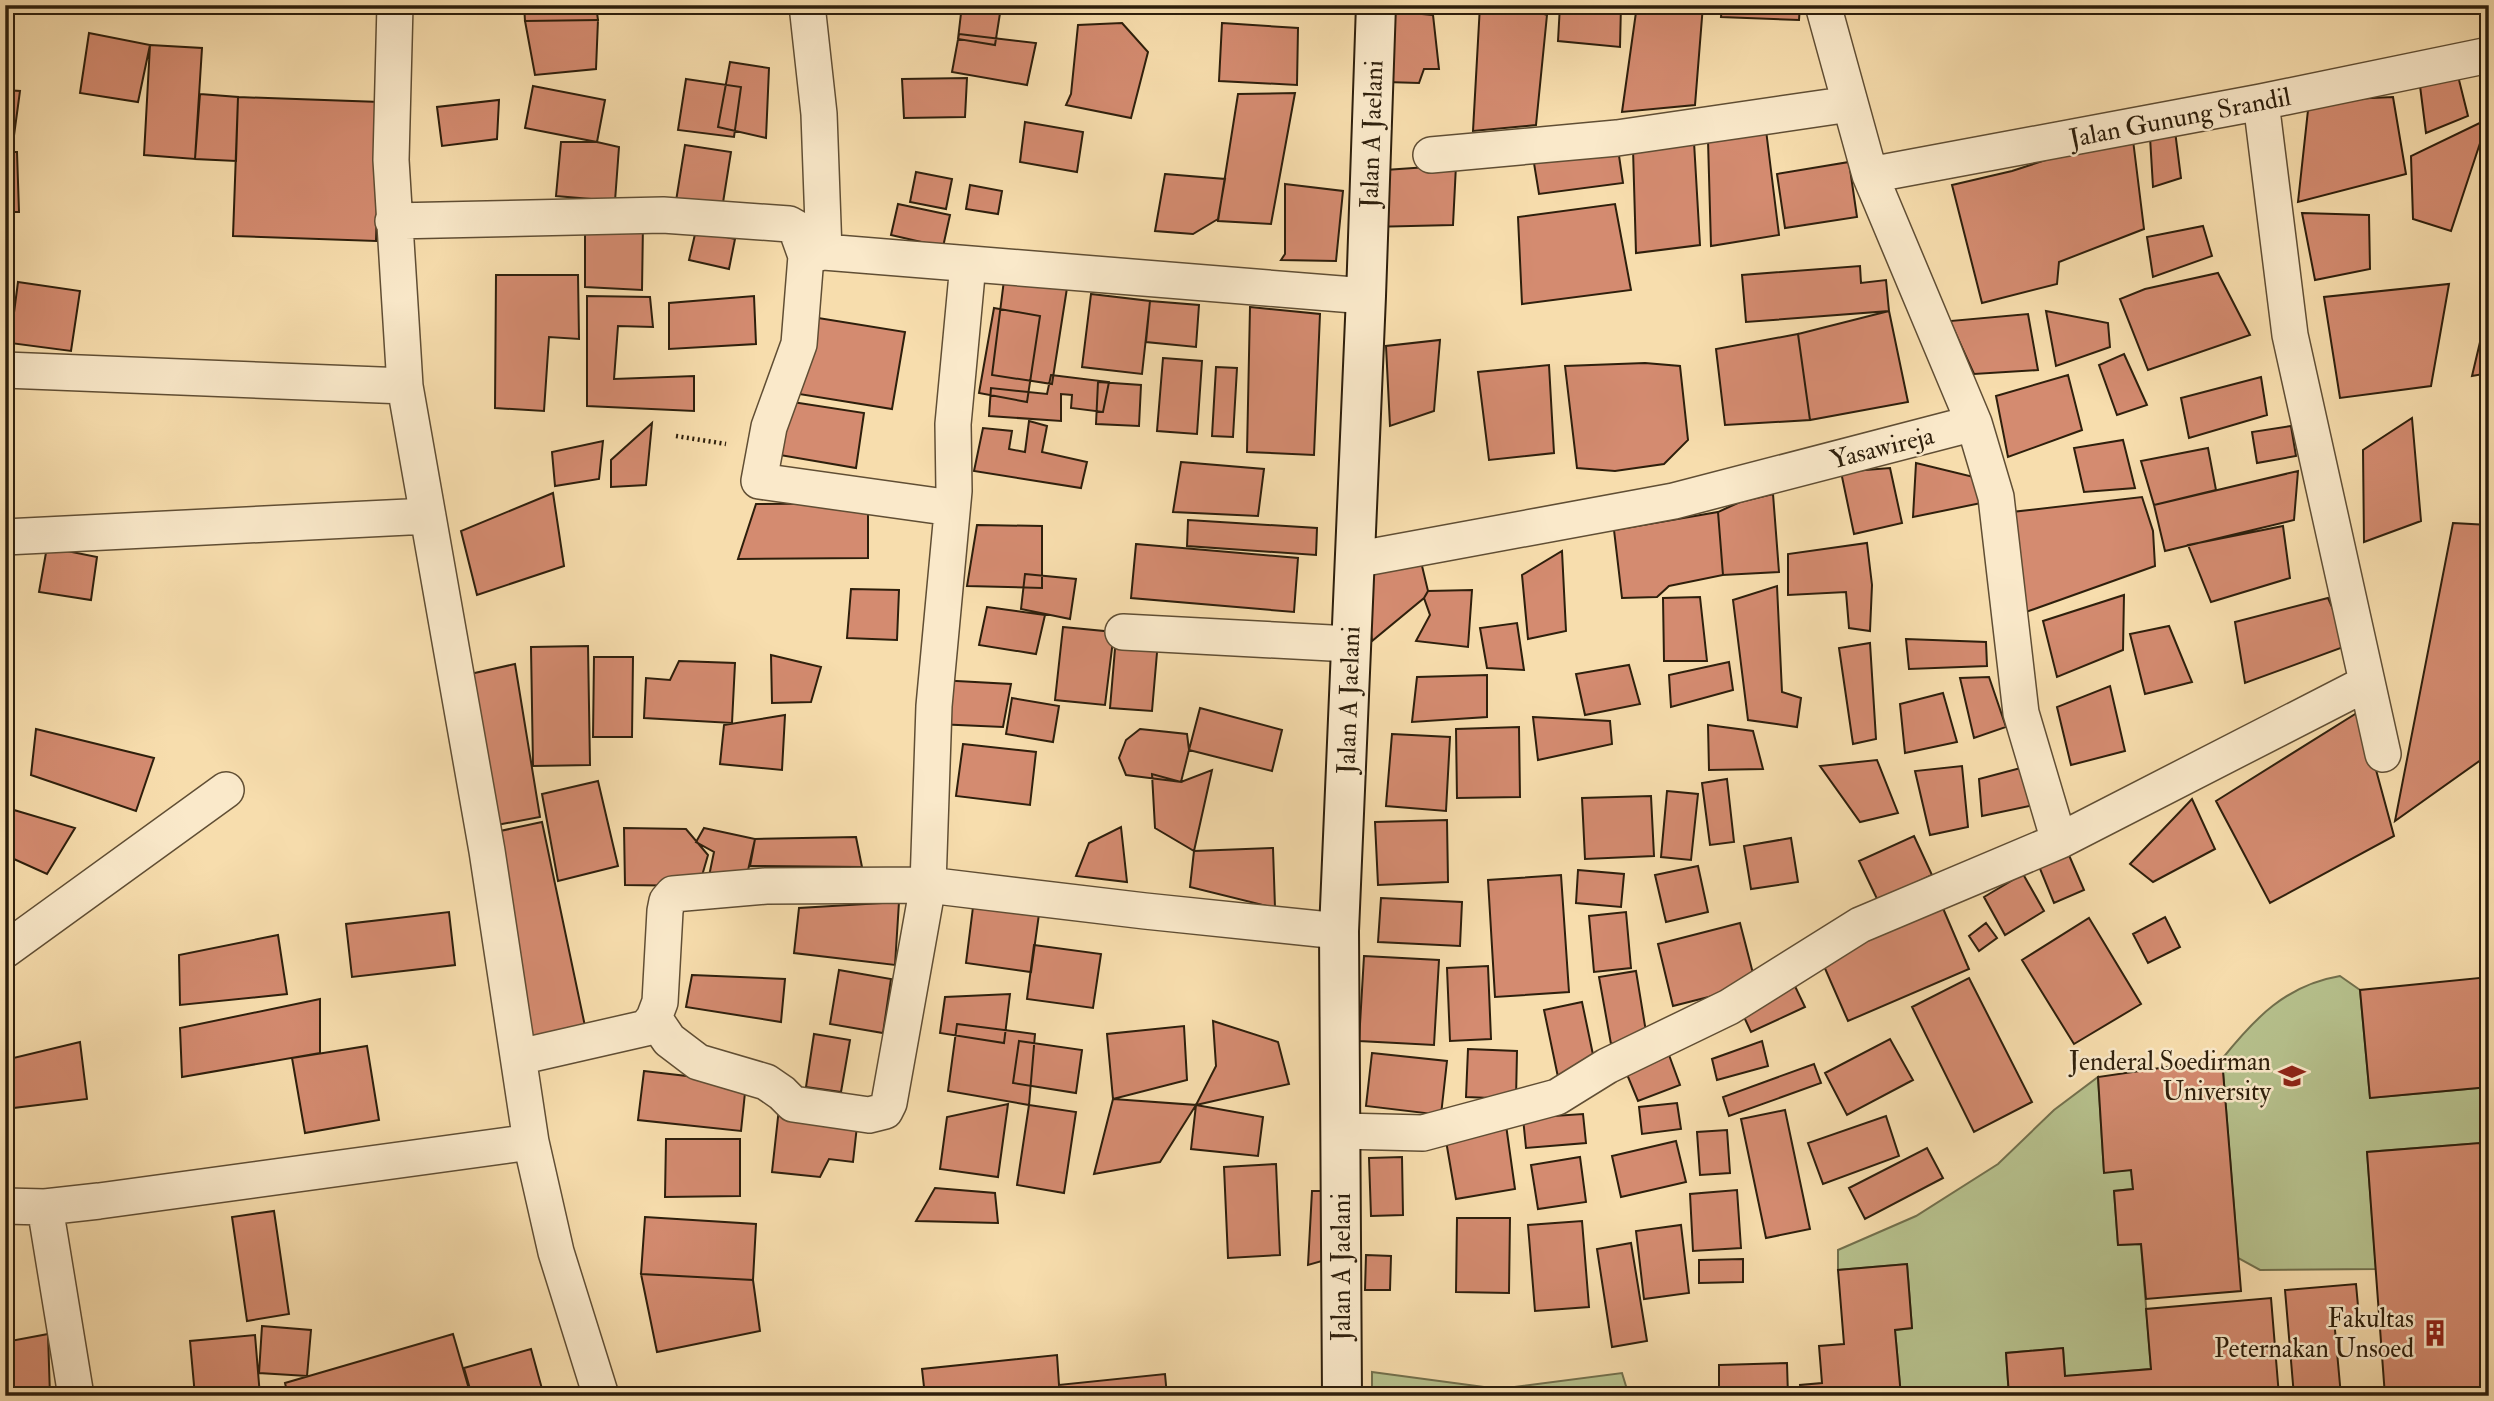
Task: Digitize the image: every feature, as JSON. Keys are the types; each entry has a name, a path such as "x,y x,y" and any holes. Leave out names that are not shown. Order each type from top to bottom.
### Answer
{"street":[{"path":"395,5 391,160 405,386 488,851 531,1142 556,1252 601,1396"},
{"path":"807,5 819,114 815,254 799,344 769,427 759,481 952,508"},
{"name":"Jalan A Jaelani","path":"1342,1396 1339,931 1366,296 1375,5"},
{"path":"1823,5 1870,175 1975,423 1996,498 2021,713 2059,841"},
{"name":"Jalan Gunung Srandil","path":"1870,175 2261,102 2489,55"},
{"path":"2261,102 2290,335 2383,754"},
{"path":"1431,155 1617,138 1850,104"},
{"path":"393,221 663,215 789,224 796,228 815,254"},
{"path":"815,254 1366,296"},
{"path":"654,1018 669,1040 698,1062 766,1083 793,1104 869,1115 885,1111 889,1103 928,885 934,706 952,508 953,424 968,264"},
{"path":"5,370 405,386"},
{"name":"Yasawireja","path":"1354,560 1674,501 1975,423"},
{"path":"5,537 428,516"},
{"path":"1123,632 1350,644"},
{"path":"1341,1131 1423,1133 1557,1097 1607,1066 1729,1007 1860,925 2059,841 2367,683"},
{"path":"5,950 226,790"},
{"path":"519,1057 646,1028 654,1018 660,1002 664,911 673,894 766,886 928,885 1339,931"},
{"path":"5,1206 45,1207 531,1142"},
{"path":"45,1207 76,1396"}],"path":[{"path":"676,436 764,450"}],"green space":[{"path":"2340,976 2360,990 2370,1098 2489,1087 2489,1258 2480,1143 2367,1152 2376,1269 2260,1270 2238,1258 2222,1059 2273,1005 2303,987"},
{"path":"2098,1077 2104,1172 2131,1170 2133,1189 2114,1191 2118,1245 2141,1244 2151,1369 2065,1376 2063,1348 2006,1353 2009,1396 1901,1396 1895,1330 1912,1328 1907,1264 1838,1270 1838,1250 1916,1216 1998,1164 2054,1110"},
{"path":"1372,1372 1499,1389 1622,1373 1629,1396 1372,1396"}],"building":[{"path":"524,5 596,5 598,20 525,21"},
{"path":"962,5 1001,7 995,45 958,39"},
{"path":"1480,5 1519,5 1547,15 1536,125 1473,131"},
{"path":"1560,5 1621,5 1620,47 1558,41"},
{"path":"1637,5 1703,5 1695,105 1622,112"},
{"path":"1722,5 1800,5 1799,20 1721,17"},
{"path":"1389,11 1433,15 1439,69 1424,69 1419,83 1386,82"},
{"path":"598,20 596,69 535,75 525,21"},
{"path":"1122,23 1148,52 1131,118 1066,105 1071,94 1078,25"},
{"path":"1222,23 1298,28 1297,85 1219,81"},
{"path":"89,33 150,45 138,102 80,93"},
{"path":"959,34 1036,43 1027,85 952,72"},
{"path":"150,45 202,48 195,159 144,155"},
{"path":"730,62 769,68 766,138 718,127"},
{"path":"2457,72 2468,116 2426,133 2419,78"},
{"path":"967,78 965,117 904,118 902,79"},
{"path":"686,79 741,87 734,137 678,130"},
{"path":"533,86 605,100 597,142 525,128"},
{"path":"5,90 20,91 13,143 5,142"},
{"path":"1295,93 1271,224 1218,221 1238,94"},
{"path":"200,94 238,97 236,161 195,159"},
{"path":"238,97 380,102 376,241 233,236"},
{"path":"2393,97 2406,174 2298,202 2309,101"},
{"path":"499,100 497,139 442,146 437,107"},
{"path":"2488,119 2451,231 2413,219 2411,156"},
{"path":"1025,122 1083,132 1077,172 1020,162"},
{"path":"1766,130 1779,235 1711,246 1708,140"},
{"path":"2175,131 2181,178 2153,187 2150,137"},
{"path":"2132,132 2144,229 2059,262 2057,284 1982,303 1952,185 2012,171"},
{"path":"561,142 597,142 619,147 615,201 556,196"},
{"path":"1617,142 1623,183 1539,194 1532,151"},
{"path":"1694,142 1700,245 1636,253 1633,149"},
{"path":"685,145 731,152 722,209 676,201"},
{"path":"5,152 17,152 19,212 5,212"},
{"path":"1849,162 1857,217 1785,228 1777,174"},
{"path":"1456,165 1453,225 1369,227 1371,171"},
{"path":"916,172 952,179 946,209 910,202"},
{"path":"1165,174 1225,179 1218,219 1193,234 1155,231"},
{"path":"1285,184 1343,191 1336,261 1281,260 1285,254"},
{"path":"970,185 1002,191 998,214 966,209"},
{"path":"898,204 950,215 943,247 891,235"},
{"path":"1615,204 1631,290 1522,304 1518,217"},
{"path":"2302,213 2369,215 2370,269 2315,280"},
{"path":"585,224 643,224 642,290 585,287"},
{"path":"2203,226 2212,256 2153,277 2147,237"},
{"path":"696,230 735,239 729,269 689,260"},
{"path":"1860,266 1861,283 1886,280 1889,311 1746,322 1742,275"},
{"path":"2218,273 2250,335 2148,370 2120,299 2145,289"},
{"path":"496,275 578,275 579,339 549,337 544,411 495,408"},
{"path":"1004,280 1067,288 1052,384 992,375"},
{"path":"18,282 80,291 71,351 10,343"},
{"path":"2449,284 2431,386 2340,398 2324,297"},
{"path":"1091,294 1150,301 1142,374 1082,367"},
{"path":"587,296 650,297 653,327 618,326 614,379 694,376 694,411 587,406"},
{"path":"754,296 756,344 669,349 669,303"},
{"path":"1150,301 1199,305 1196,347 1146,342"},
{"path":"2489,304 2489,373 2472,376"},
{"path":"1250,307 1320,314 1314,455 1247,452"},
{"path":"994,308 1040,316 1027,402 979,393"},
{"path":"1889,311 1908,402 1810,420 1798,334"},
{"path":"2046,311 2108,323 2110,347 2056,366"},
{"path":"2028,314 2038,370 1974,374 1950,321"},
{"path":"812,317 905,332 892,409 799,394"},
{"path":"1798,334 1810,420 1725,425 1716,349"},
{"path":"1440,340 1434,411 1390,426 1386,346"},
{"path":"2124,354 2147,405 2117,415 2099,365"},
{"path":"1163,358 1202,361 1197,434 1157,431"},
{"path":"1645,363 1680,366 1688,440 1664,464 1615,471 1577,468 1565,366"},
{"path":"1549,365 1554,453 1489,460 1478,372"},
{"path":"1216,367 1237,368 1233,437 1212,436"},
{"path":"1051,375 1109,382 1103,412 1071,408 1072,395 1061,394 1061,421 989,416 991,388 1047,394"},
{"path":"2068,375 2082,430 2008,457 1996,396"},
{"path":"2261,377 2267,415 2189,438 2181,398"},
{"path":"1098,382 1141,385 1139,426 1096,424"},
{"path":"786,401 864,413 856,468 774,454"},
{"path":"2412,418 2421,521 2364,542 2363,450"},
{"path":"1029,421 1047,426 1042,452 1087,462 1081,488 974,471 983,428 1012,431 1009,449 1025,452"},
{"path":"652,423 646,485 611,487 611,460"},
{"path":"2291,426 2296,456 2257,463 2252,432"},
{"path":"2123,440 2135,488 2084,492 2074,448"},
{"path":"603,441 599,479 555,486 552,452"},
{"path":"2208,448 2216,490 2154,505 2141,461"},
{"path":"1181,462 1264,469 1258,516 1173,512"},
{"path":"1916,463 1982,479 1986,502 1913,517"},
{"path":"1890,468 1902,523 1854,534 1841,472"},
{"path":"2298,471 2294,520 2165,551 2154,505"},
{"path":"553,493 564,566 477,595 461,531"},
{"path":"1773,494 1779,572 1723,575 1718,512 1740,502"},
{"path":"2142,497 2153,531 2155,566 2026,612 2012,512"},
{"path":"868,503 868,558 738,559 756,504"},
{"path":"1718,512 1723,575 1669,586 1657,597 1622,598 1614,530"},
{"path":"1188,520 1317,528 1316,555 1187,546"},
{"path":"2453,523 2489,525 2489,751 2485,757 2395,821"},
{"path":"977,525 1042,526 1042,588 967,586"},
{"path":"2283,526 2290,578 2211,602 2188,545"},
{"path":"1867,543 1872,585 1870,631 1849,628 1846,592 1788,595 1788,554"},
{"path":"1136,544 1298,558 1294,612 1131,598"},
{"path":"47,547 97,557 91,600 39,592"},
{"path":"1418,549 1428,591 1424,598 1372,641 1362,562"},
{"path":"1562,551 1566,631 1528,639 1522,575"},
{"path":"1025,574 1076,579 1070,619 1021,609"},
{"path":"1777,586 1782,692 1801,698 1797,727 1748,720 1733,600"},
{"path":"851,589 899,590 897,640 847,638"},
{"path":"1472,590 1468,647 1416,641 1430,615 1424,598 1428,591"},
{"path":"2124,595 2123,650 2057,677 2043,621"},
{"path":"1700,597 1707,661 1664,661 1663,598"},
{"path":"2328,598 2349,645 2245,683 2235,622"},
{"path":"987,607 1045,615 1036,654 979,645"},
{"path":"1517,623 1524,670 1487,668 1480,628"},
{"path":"2169,626 2192,682 2145,694 2130,634"},
{"path":"1063,627 1114,632 1105,705 1055,700"},
{"path":"1116,637 1158,641 1152,711 1110,708"},
{"path":"1906,639 1986,642 1987,666 1909,669"},
{"path":"1870,643 1876,739 1853,744 1839,648"},
{"path":"588,646 590,765 533,766 531,647"},
{"path":"771,655 821,667 811,702 772,703"},
{"path":"594,657 633,657 632,737 593,737"},
{"path":"679,661 735,663 732,723 644,718 646,678 670,680"},
{"path":"1729,662 1733,690 1671,707 1669,675"},
{"path":"515,664 540,817 486,827 461,676"},
{"path":"1629,665 1640,704 1585,715 1576,674"},
{"path":"1487,675 1487,717 1412,722 1417,677"},
{"path":"1989,677 2006,727 1974,738 1960,678"},
{"path":"938,680 1011,684 1003,727 936,724"},
{"path":"2110,686 2125,751 2071,765 2057,707"},
{"path":"1943,693 1957,742 1905,753 1900,704"},
{"path":"1012,698 1059,706 1053,742 1006,734"},
{"path":"1200,708 1282,730 1272,771 1189,750"},
{"path":"2360,711 2394,836 2270,903 2216,801"},
{"path":"785,715 782,770 720,764 724,725"},
{"path":"1533,717 1610,721 1612,744 1538,760"},
{"path":"1708,725 1753,731 1763,769 1709,770"},
{"path":"1519,727 1520,797 1457,798 1456,729"},
{"path":"36,729 154,758 136,811 31,775"},
{"path":"1140,729 1187,734 1189,750 1181,782 1126,775 1119,758 1126,740"},
{"path":"1392,734 1450,737 1446,811 1386,806"},
{"path":"963,744 1036,752 1030,805 956,796"},
{"path":"1877,760 1898,813 1860,822 1820,766"},
{"path":"2032,765 2044,803 1982,816 1979,779"},
{"path":"1962,766 1968,827 1930,835 1915,771"},
{"path":"1212,770 1194,851 1155,828 1152,774 1181,782"},
{"path":"1727,779 1734,842 1710,845 1702,783"},
{"path":"598,781 618,866 558,881 542,794"},
{"path":"1667,791 1698,794 1691,860 1661,857"},
{"path":"1651,796 1654,856 1585,859 1582,798"},
{"path":"2192,799 2215,849 2153,882 2130,864"},
{"path":"14,810 75,828 47,874 5,855 5,837"},
{"path":"1447,820 1448,882 1378,885 1375,822"},
{"path":"542,822 586,1031 531,1043 486,834"},
{"path":"1121,827 1127,882 1076,876 1089,843"},
{"path":"624,828 686,829 708,855 699,886 625,885"},
{"path":"704,828 755,839 745,884 709,876 714,852 696,842"},
{"path":"1914,836 1932,875 1878,901 1859,861"},
{"path":"856,837 862,867 750,866 755,839"},
{"path":"1791,838 1798,882 1751,889 1744,846"},
{"path":"2065,846 2084,890 2054,903 2036,859"},
{"path":"1273,848 1275,908 1190,887 1194,851"},
{"path":"1698,866 1708,912 1666,922 1655,875"},
{"path":"1578,870 1624,874 1621,907 1576,903"},
{"path":"2023,874 2044,911 2005,935 1984,897"},
{"path":"1561,875 1569,992 1495,997 1488,880"},
{"path":"1381,898 1462,902 1460,946 1378,942"},
{"path":"899,902 895,965 794,953 799,908"},
{"path":"1942,906 1969,969 1848,1021 1820,957"},
{"path":"973,907 1039,914 1031,972 966,963"},
{"path":"449,912 455,965 352,977 346,924"},
{"path":"1626,912 1631,968 1594,972 1589,916"},
{"path":"2165,917 2180,947 2148,963 2133,934"},
{"path":"2089,918 2141,1004 2074,1044 2022,960"},
{"path":"1740,923 1756,985 1673,1006 1658,944"},
{"path":"1986,923 1997,938 1979,951 1969,936"},
{"path":"278,935 287,994 180,1005 179,955"},
{"path":"1034,945 1101,954 1093,1008 1027,999"},
{"path":"1364,956 1439,960 1434,1045 1359,1041"},
{"path":"1488,966 1491,1039 1450,1041 1447,968"},
{"path":"839,970 891,979 883,1033 830,1024"},
{"path":"1636,971 1647,1038 1611,1044 1599,977"},
{"path":"692,975 785,979 781,1022 686,1007"},
{"path":"2489,977 2489,1087 2370,1098 2360,990"},
{"path":"1969,978 2032,1102 1974,1132 1912,1007"},
{"path":"1792,980 1805,1007 1751,1032 1738,1004"},
{"path":"1010,994 1004,1043 940,1033 945,997"},
{"path":"320,999 320,1053 182,1077 180,1028"},
{"path":"1582,1002 1596,1069 1558,1077 1544,1010"},
{"path":"1213,1021 1278,1042 1289,1084 1196,1105 1216,1066"},
{"path":"957,1024 1035,1034 1029,1105 948,1091"},
{"path":"1184,1026 1187,1080 1113,1099 1107,1034"},
{"path":"814,1034 850,1040 841,1092 806,1087"},
{"path":"1890,1039 1913,1080 1847,1115 1825,1073"},
{"path":"1019,1041 1082,1050 1076,1093 1013,1083"},
{"path":"1762,1041 1768,1066 1717,1080 1712,1059"},
{"path":"80,1042 87,1099 5,1109 5,1060"},
{"path":"367,1046 379,1120 305,1133 292,1058"},
{"path":"1468,1049 1517,1051 1516,1099 1466,1097"},
{"path":"1372,1053 1447,1061 1441,1115 1366,1106"},
{"path":"1669,1055 1680,1085 1638,1101 1626,1072"},
{"path":"2222,1059 2241,1291 2146,1299 2141,1244 2118,1245 2114,1191 2133,1189 2131,1170 2104,1173 2098,1077"},
{"path":"1814,1064 1821,1083 1729,1116 1723,1097"},
{"path":"644,1071 746,1083 741,1131 638,1120"},
{"path":"1113,1099 1196,1105 1160,1162 1094,1174"},
{"path":"1677,1103 1681,1129 1642,1134 1639,1107"},
{"path":"1008,1104 998,1177 940,1169 947,1117"},
{"path":"1029,1105 1076,1112 1064,1193 1017,1185"},
{"path":"1196,1105 1263,1117 1258,1156 1191,1149"},
{"path":"779,1108 858,1117 853,1162 829,1159 820,1177 772,1172"},
{"path":"1785,1110 1810,1229 1766,1238 1741,1119"},
{"path":"1583,1114 1586,1143 1526,1148 1523,1118"},
{"path":"1886,1116 1899,1156 1823,1184 1808,1143"},
{"path":"1506,1125 1515,1189 1456,1199 1445,1135"},
{"path":"1727,1130 1730,1173 1700,1175 1697,1132"},
{"path":"666,1139 740,1139 740,1196 665,1197"},
{"path":"1676,1141 1686,1182 1621,1197 1612,1156"},
{"name":"Fakultas Peternakan Unsoed","path":"2480,1143 2489,1258 2489,1396 2385,1396 2367,1152"},
{"path":"1927,1148 1943,1178 1865,1219 1849,1188"},
{"path":"1402,1157 1403,1215 1371,1216 1369,1158"},
{"path":"1580,1157 1586,1202 1538,1209 1531,1165"},
{"path":"1276,1164 1280,1255 1228,1258 1224,1167"},
{"path":"935,1188 995,1193 998,1223 916,1221"},
{"path":"1737,1190 1741,1248 1693,1251 1690,1194"},
{"path":"1312,1191 1332,1191 1329,1259 1308,1265"},
{"path":"274,1211 289,1314 247,1321 232,1217"},
{"path":"645,1217 756,1224 753,1280 641,1274"},
{"path":"1457,1218 1510,1218 1509,1293 1456,1292"},
{"path":"1582,1221 1589,1307 1535,1311 1528,1225"},
{"path":"1681,1225 1689,1293 1644,1299 1636,1231"},
{"path":"1631,1243 1647,1341 1612,1347 1597,1249"},
{"path":"1366,1255 1391,1256 1390,1290 1365,1290"},
{"path":"1743,1259 1743,1282 1699,1283 1699,1260"},
{"path":"1907,1264 1912,1328 1895,1330 1901,1396 1801,1396 1800,1385 1822,1383 1819,1346 1844,1344 1838,1270"},
{"path":"641,1274 753,1280 760,1331 657,1352"},
{"path":"2356,1284 2359,1317 2334,1319 2341,1396 2294,1396 2285,1290"},
{"path":"2271,1298 2279,1396 2009,1396 2006,1353 2063,1348 2065,1376 2151,1369 2146,1309"},
{"path":"262,1326 311,1330 307,1376 259,1373"},
{"path":"48,1334 50,1396 5,1396 5,1342"},
{"path":"453,1334 471,1396 288,1396 285,1383"},
{"path":"255,1335 260,1396 195,1396 190,1341"},
{"path":"531,1349 544,1396 472,1396 464,1368"},
{"path":"1057,1355 1059,1385 1165,1374 1167,1396 925,1396 922,1369"},
{"path":"1787,1363 1788,1396 1719,1396 1719,1365"}],"place":[{"name":"Jenderal Soedirman University","path":"2292,1076"},
{"name":"Fakultas Peternakan Unsoed","path":"2435,1333"}]}
